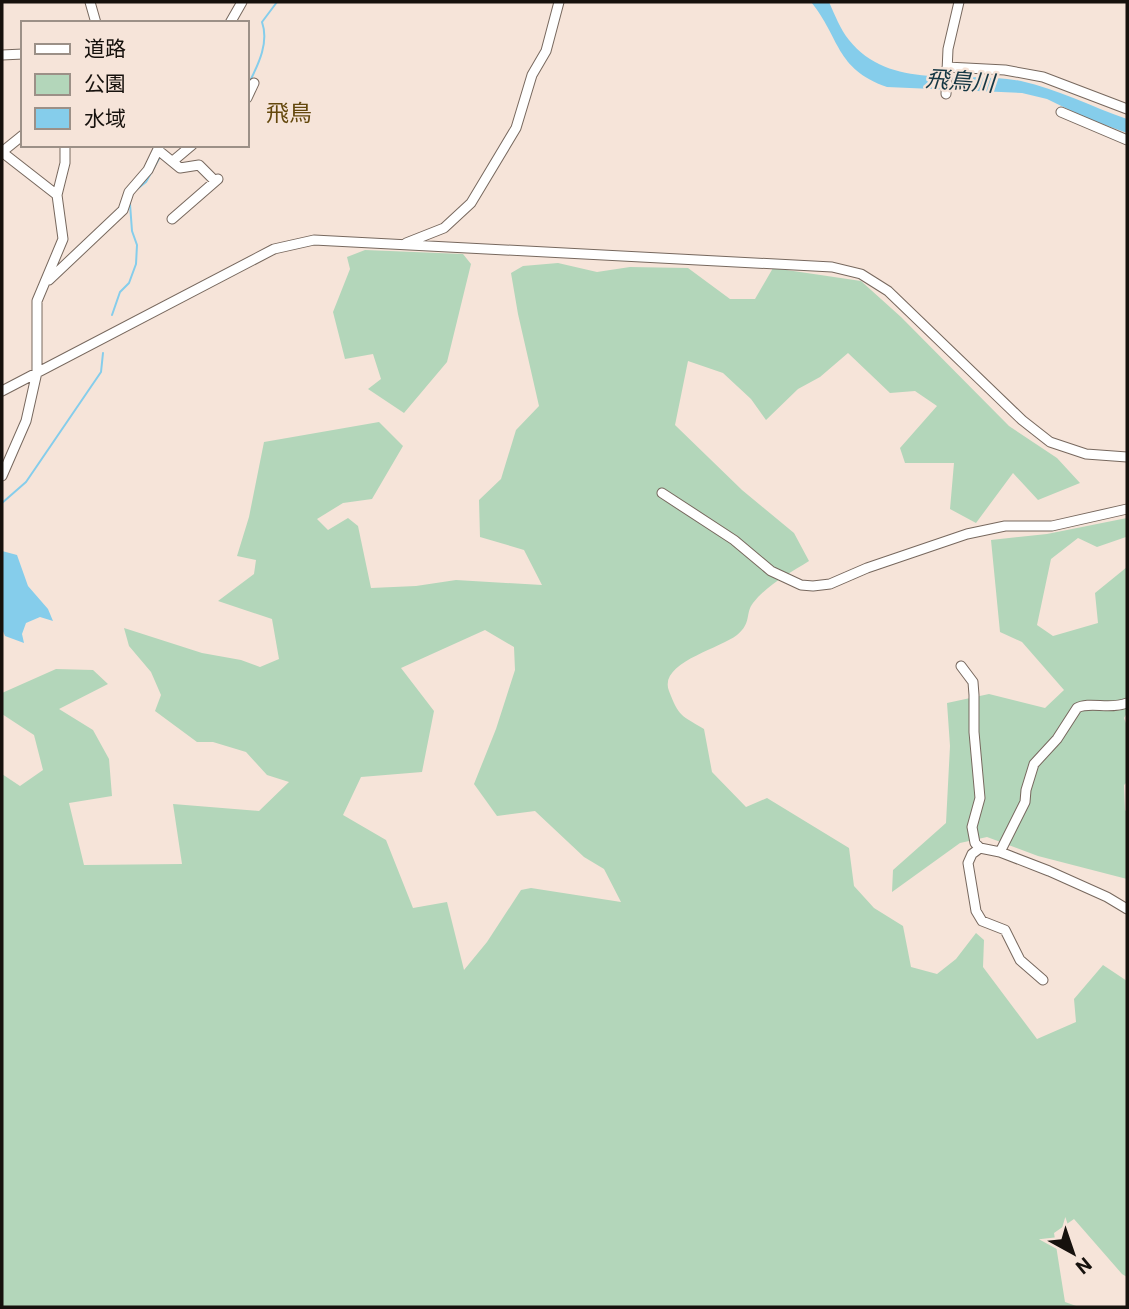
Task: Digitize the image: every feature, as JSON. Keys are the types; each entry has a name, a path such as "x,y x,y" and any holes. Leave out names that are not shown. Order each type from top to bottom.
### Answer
{"street":[{"path":"90,2 95,21"},
{"path":"231,21 243,2"},
{"path":"402,245 444,228 471,203 516,128 532,75 547,51 559,2"},
{"path":"946,92 947,49 959,2"},
{"path":"2,55 21,54"},
{"path":"946,71 1005,70 1043,77 1127,109"},
{"path":"248,96 254,83"},
{"path":"1061,112 1127,140"},
{"path":"21,137 2,152 57,195"},
{"path":"2,476 26,421 37,372 37,301 63,239 57,195 65,163 65,147"},
{"path":"173,162 190,147"},
{"path":"43,286 123,210 129,192 149,171 160,150 180,167 200,165 217,180 172,219"},
{"path":"2,391 274,249 314,240 832,267 861,274 888,291 1022,420 1050,442 1086,454 1127,457"},
{"path":"662,493 734,540 771,571 801,585 813,586 830,584 867,568 967,534 1005,526 1052,526 1127,509"},
{"path":"961,666 973,682 974,732 981,798 972,827 975,843 980,848 1000,852 1107,897 1127,909"},
{"path":"1000,852 1025,802 1034,764 1057,740 1077,708 1082,705 1115,707 1127,703"},
{"path":"980,848 972,854 968,863 976,911 982,921 1004,930 1020,960 1043,980"}],"green space":[{"path":"365,250 463,254 471,264 447,362 404,413 368,389 381,379 373,354 345,359 333,312 350,269 347,257"},
{"path":"558,263 597,272 630,267 688,268 730,299 755,299 773,268 861,281 901,317 1009,426 1057,458 1080,483 1038,500 1013,473 976,523 950,509 954,463 905,463 900,448 937,406 915,391 890,393 848,353 820,377 798,389 766,420 751,399 723,373 688,361 675,425 742,490 794,533 809,561 779,579 759,596 751,607 742,631 681,665 672,672 668,681 669,691 678,711 704,729 712,772 746,807 767,798 849,848 854,886 874,908 903,926 911,967 937,974 956,959 976,933 984,940 983,967 1037,1039 1076,1022 1074,999 1103,965 1127,981 1127,1277 1074,1219 1054,1233 1065,1302 1079,1307 2,1307 2,774 20,786 43,770 34,735 2,714 2,693 56,669 93,670 108,684 59,709 93,730 109,759 112,796 69,803 84,865 182,864 173,804 259,811 289,782 267,775 246,752 213,742 197,742 155,711 161,695 151,672 129,646 124,628 202,653 241,660 260,667 279,659 272,619 218,601 254,574 256,560 237,556 249,517 264,442 379,422 403,446 372,499 343,503 317,519 328,530 348,518 358,526 371,588 416,586 456,580 542,585 524,550 480,537 479,500 501,479 516,430 539,406 511,273 523,266","holes":["485,630 514,647 515,670 474,784 497,816 535,811 584,857 604,869 621,902 531,888 521,890 487,942 464,970 447,902 413,908 386,840 343,815 361,777 422,772 434,711 401,668"]},
{"path":"1127,518 1126,537 1097,547 1078,538 1051,559 1037,625 1053,636 1098,623 1095,593 1127,567 1127,713 1124,718 1127,726 1127,782 1124,785 1127,812 1127,879 1038,856 987,837 960,843 892,892 893,870 946,823 950,746 947,703 989,694 1045,708 1064,690 1022,642 1000,632 991,540 1047,534"}],"water":[{"name":"飛鳥川","path":"811,2 829,2 849,40 866,56 885,67 929,76 999,78 1035,84 1127,119 1127,133 1086,118 1047,99 1022,93 887,87 870,80 857,71 840,51"},
{"path":"2,551 17,555 28,586 48,609 53,621 40,617 26,623 22,634 24,643 5,636 2,629"}],"waterway":[{"path":"250,81 264,45 262,22 277,2"},
{"path":"136,190 146,182 161,155"},
{"path":"112,315 120,292 129,283 136,264 137,245 132,231 130,204"},
{"path":"2,503 26,482 101,372 103,353"}],"district":[{"name":"飛鳥","path":"289,113"}]}
